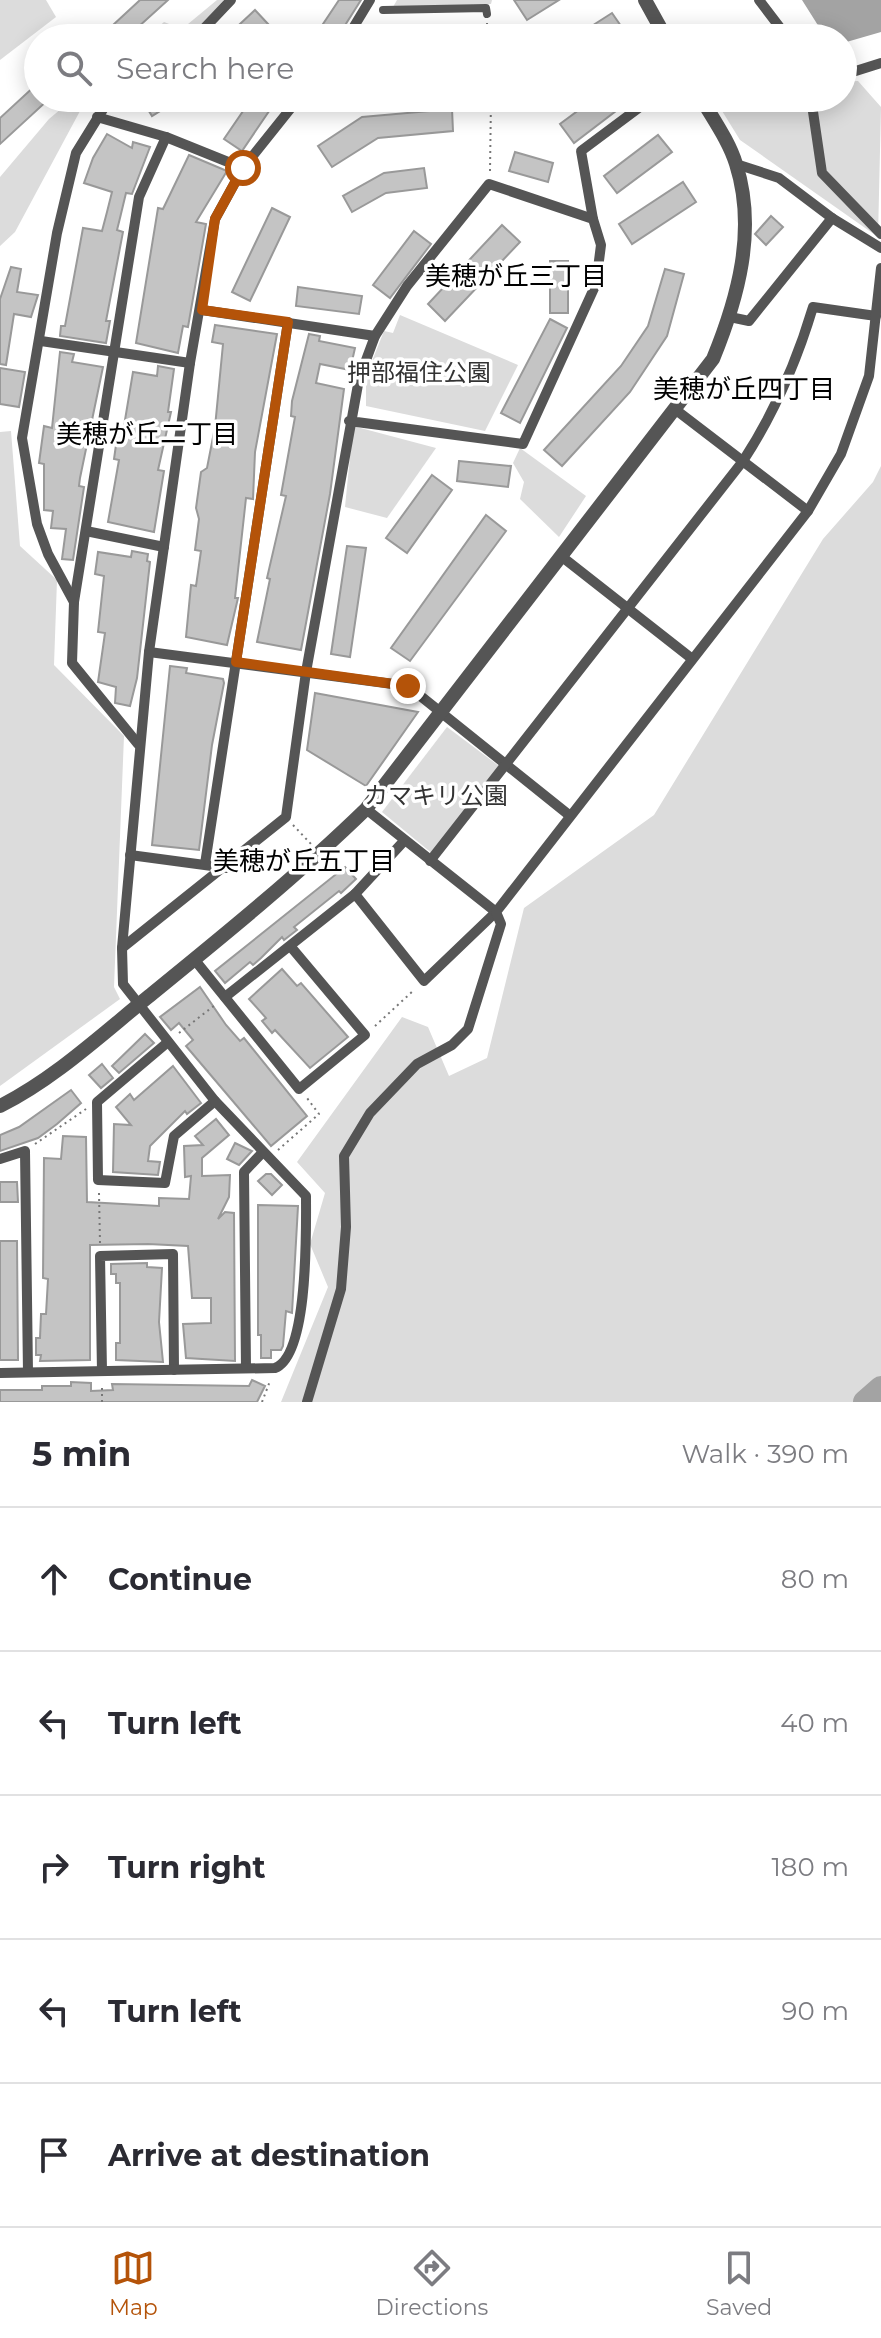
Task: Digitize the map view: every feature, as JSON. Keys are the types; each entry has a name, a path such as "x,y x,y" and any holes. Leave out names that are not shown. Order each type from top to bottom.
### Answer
{"street":[{"path":"208,24 231,0"},
{"path":"355,24 370,0"},
{"path":"645,0 658,24"},
{"path":"759,0 777,24"},
{"path":"383,10 487,7"},
{"path":"857,71 881,63"},
{"path":"74,602 48,554 29,490 22,438 41,341 57,233 76,153 100,112"},
{"path":"0,1373 275,1368 284,1364 291,1353 307,1284 306,1196 215,1101 123,984 122,948 138,744 149,652 190,363 202,310 215,219 243,168 288,112"},
{"path":"349,421 523,444 596,284 601,245 593,219 581,151 633,112"},
{"path":"0,1106 34,1087 304,870 366,809 713,359 741,284 744,245 736,164 708,112"},
{"path":"813,112 822,173 881,234"},
{"path":"97,117 166,137 243,168"},
{"path":"138,744 72,663 74,602 139,197 166,137"},
{"path":"736,164 779,178 832,218 881,248"},
{"path":"122,948 227,868 286,817 306,672 349,421 359,379 375,336 407,286 489,184 593,219"},
{"path":"730,317 749,321 832,218"},
{"path":"355,894 424,981 496,912 808,511 841,454 869,376 881,268"},
{"path":"430,861 743,461 774,414 798,358 813,307 876,316"},
{"path":"202,310 375,336"},
{"path":"205,864 288,322"},
{"path":"41,341 190,363"},
{"path":"676,410 808,511"},
{"path":"86,531 164,547"},
{"path":"561,556 691,658"},
{"path":"149,652 408,686 569,815"},
{"path":"307,1402 341,1289 346,1227 344,1156 370,1113 417,1064 452,1045 468,1029 501,924 496,912 366,809"},
{"path":"225,997 355,894 404,841"},
{"path":"130,855 227,868"},
{"path":"194,959 299,1089 365,1035 291,947"},
{"path":"168,1042 97,1102 98,1180 165,1183 174,1136 215,1101"},
{"path":"0,1159 25,1151 28,1372"},
{"path":"246,1368 244,1172 266,1156"},
{"path":"102,1371 100,1256 173,1254 174,1370"}],"path":[{"path":"489,184 491,112"},
{"path":"286,817 314,847"},
{"path":"365,1035 424,981"},
{"path":"168,1042 225,997"},
{"path":"266,1156 319,1114 299,1089"},
{"path":"25,1151 97,1102"},
{"path":"98,1180 100,1256"},
{"path":"262,1402 275,1368"},
{"path":"102,1371 102,1402"}],"green space":[{"path":"0,0 46,0 56,17 47,24 24,24 24,42 0,60"},
{"path":"217,0 224,0 202,24 188,24"},
{"path":"397,0 492,0 491,4 393,7"},
{"path":"857,81 881,107 878,237 740,140 723,112 857,112"},
{"path":"57,112 79,112 15,232 0,246 0,177"},
{"name":"押部福住公園","path":"400,315 518,365 485,431 366,406 366,376 384,331 393,333"},
{"name":"押部福住公園","path":"353,426 436,448 387,518 345,507"},
{"path":"11,431 20,546 57,580 54,665 124,736 114,987 120,999 0,1086 0,432"},
{"path":"520,448 586,496 559,537 520,499 524,482 513,463"},
{"path":"881,466 881,1402 281,1402 328,1287 310,1244 325,1193 297,1162 402,1017 428,1027 449,1076 487,1058 524,908 654,815 823,539 873,482"},
{"name":"カマキリ公園","path":"447,727 499,766 434,855 382,812"}],"shaded area":[{"path":"802,0 881,0 881,32 857,39 857,24 817,24"}],"building":[{"path":"140,0 168,0 141,24 114,24"},
{"path":"339,0 361,0 346,24 323,24"},
{"path":"514,0 559,0 527,20"},
{"path":"255,10 268,24 240,24"},
{"path":"612,13 620,24 595,24"},
{"path":"24,96 24,112 35,112 0,144 0,118"},
{"path":"242,112 268,112 242,151 224,139"},
{"path":"452,112 453,131 378,138 332,167 318,146 362,117"},
{"path":"576,112 615,112 574,143 560,124"},
{"path":"107,134 132,148 133,142 150,147 132,194 126,193 117,230 123,232 106,321 110,321 106,343 60,336 61,326 65,326 83,228 102,231 112,192 84,183 93,158"},
{"path":"658,135 672,152 617,193 604,176"},
{"path":"515,152 553,163 548,182 509,171"},
{"path":"189,155 227,171 196,222 206,224 188,327 183,326 178,353 136,343 158,208 163,209"},
{"path":"424,168 427,188 386,193 352,212 343,196 384,173"},
{"path":"683,182 696,202 632,244 619,224"},
{"path":"272,208 290,217 250,301 232,292"},
{"path":"771,216 783,227 766,245 755,234"},
{"path":"502,225 520,242 445,321 428,304"},
{"path":"414,231 431,244 390,298 373,285"},
{"path":"550,261 568,261 568,313 550,313"},
{"path":"11,267 21,269 17,292 38,295 31,317 14,314 6,365 0,364 0,299"},
{"path":"665,269 684,274 667,336 630,392 562,466 544,450 621,366 648,326"},
{"path":"298,287 362,296 359,314 296,306"},
{"path":"550,319 567,328 520,423 501,413"},
{"path":"215,325 277,334 255,452 253,499 246,498 235,598 238,598 227,645 186,637 191,585 196,586 201,551 195,550 199,519 196,508 201,472 207,468 215,427 223,344 212,342"},
{"path":"309,334 320,336 319,341 355,348 350,370 320,364 316,383 344,389 330,494 301,650 257,642 270,579 267,578 286,496 281,495 295,417 291,416 292,401"},
{"path":"60,352 74,354 72,362 103,367 80,478 79,486 84,487 73,560 62,559 66,529 51,528 53,511 44,510 44,464 39,463 44,426 52,428"},
{"path":"158,366 174,369 168,412 171,412 158,470 164,471 154,532 108,522 119,460 114,459 118,431 123,432 133,372 157,376"},
{"path":"0,368 25,372 19,407 0,404"},
{"path":"459,461 511,466 508,487 457,481"},
{"path":"432,475 452,490 407,553 386,538"},
{"path":"486,515 506,531 410,661 391,648"},
{"path":"347,546 366,548 350,657 331,654"},
{"path":"132,551 148,554 147,561 150,562 137,678 130,706 115,703 116,687 98,682 105,633 98,632 104,576 95,574 98,552 131,557"},
{"path":"170,666 187,668 186,673 223,679 224,683 212,745 199,850 152,845"},
{"path":"315,693 418,712 366,786 307,750"},
{"path":"345,867 356,879 294,927 297,930 284,940 282,937 253,965 250,962 225,983 215,971"},
{"path":"282,969 297,986 301,983 348,1037 310,1068 275,1030 272,1033 262,1021 266,1018 249,999"},
{"path":"200,987 226,1025 240,1041 244,1038 307,1116 271,1146 186,1046 193,1040 179,1023 171,1030 160,1017"},
{"path":"145,1034 154,1043 119,1073 112,1066"},
{"path":"102,1064 113,1078 101,1088 89,1075"},
{"path":"173,1066 201,1103 187,1114 185,1111 150,1146 148,1161 160,1162 158,1175 113,1172 114,1124 131,1125 116,1107 130,1094 134,1100"},
{"path":"71,1090 81,1103 57,1124 38,1138 0,1151 0,1135 19,1127"},
{"path":"216,1119 229,1135 202,1158 202,1176 230,1175 229,1197 218,1219 225,1212 234,1213 235,1361 186,1358 183,1324 211,1323 211,1298 192,1298 188,1246 148,1244 90,1245 90,1360 40,1361 41,1355 36,1355 36,1338 40,1338 41,1314 46,1314 48,1279 43,1278 44,1158 61,1159 63,1136 86,1137 87,1202 159,1206 159,1198 189,1199 191,1176 185,1177 184,1146 203,1145 195,1136"},
{"path":"235,1143 252,1151 239,1165 227,1159"},
{"path":"271,1174 282,1185 272,1195 258,1181"},
{"path":"0,1182 17,1182 18,1202 0,1202"},
{"path":"258,1205 298,1206 292,1313 286,1311 283,1346 281,1350 271,1350 271,1358 261,1358 261,1335 258,1335"},
{"path":"0,1241 17,1241 18,1360 0,1360"},
{"path":"147,1263 147,1267 162,1268 159,1322 163,1362 116,1360 116,1343 120,1343 120,1283 116,1283 116,1274 111,1274 111,1264"},
{"path":"252,1380 265,1386 257,1402 0,1402 0,1390 42,1390 42,1386 71,1386 71,1382 91,1383 91,1391 113,1390 112,1384 249,1386"}],"waterway":[{"path":"865,1402 881,1388"}],"district":[{"name":"美穂が丘三丁目","path":"516,276"},
{"name":"美穂が丘四丁目","path":"744,389"},
{"name":"美穂が丘二丁目","path":"147,434"},
{"name":"美穂が丘五丁目","path":"304,861"}],"route":[{"path":"243,168 215,219 202,310 288,322 236,662 408,686"}]}
